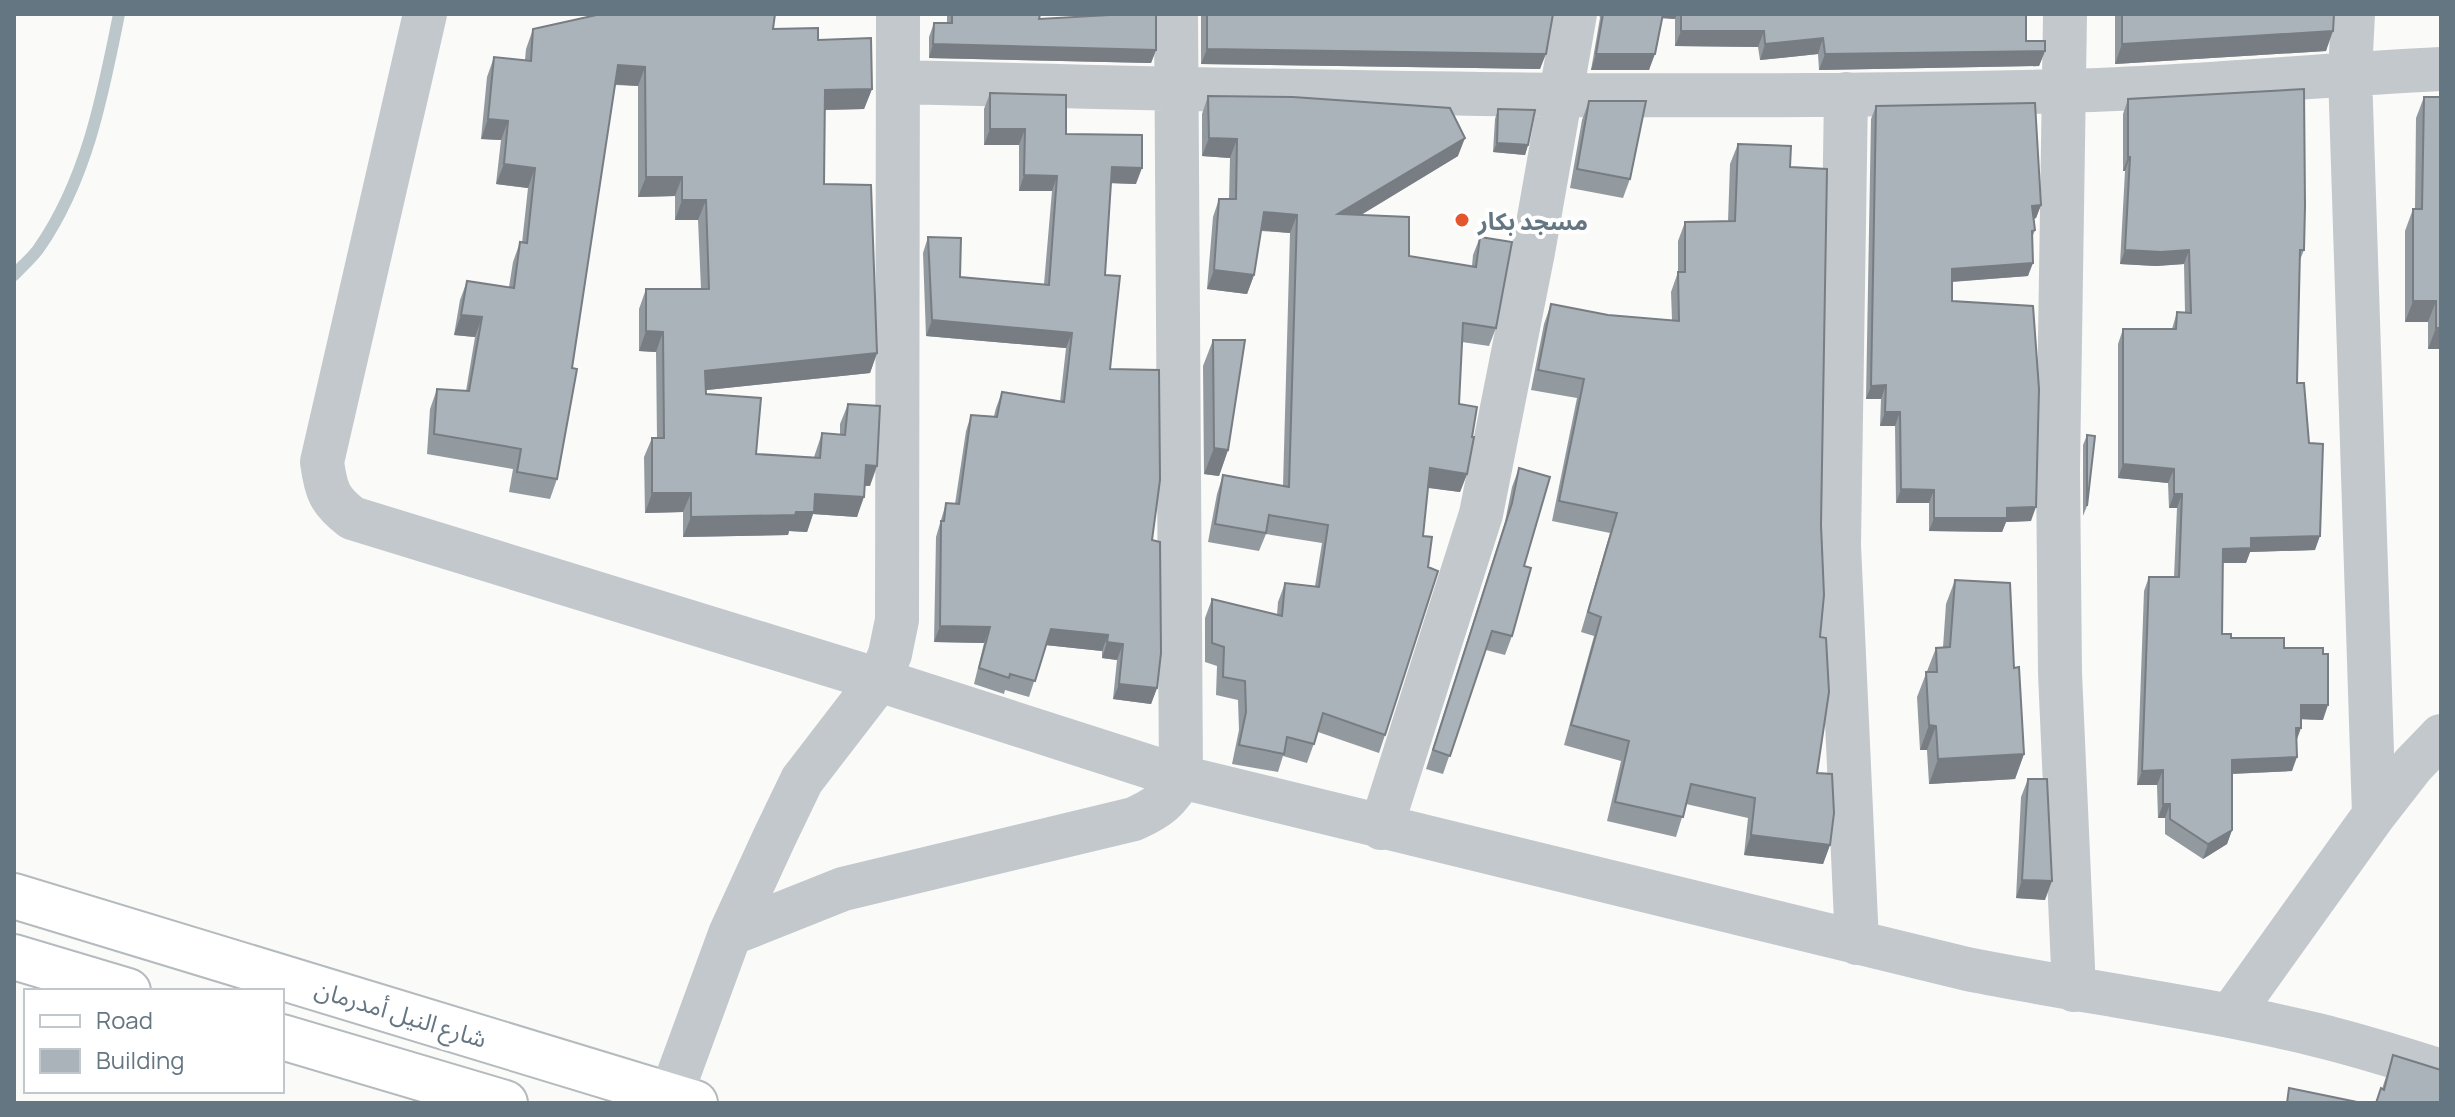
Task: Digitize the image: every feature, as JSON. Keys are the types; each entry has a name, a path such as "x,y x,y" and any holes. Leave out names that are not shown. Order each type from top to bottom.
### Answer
{"main road":[{"name":"شارع النيل أمدرمان","path":"14,896 683,1099"},
{"path":"14,957 121,989"},
{"path":"284,1038 505,1103"}],"street":[{"path":"425,14 322,462 325,487 335,505 352,518 879,680 1181,777 1967,969 2230,1016 2331,1038 2441,1071"},
{"path":"683,1099 730,934 802,780 879,680 890,654 897,620 898,14"},
{"path":"730,934 843,889 1134,819 1151,811 1171,795 1181,777 1176,14"},
{"path":"1381,828 1481,514 1533,252 1575,14"},
{"path":"2065,14 2058,470 2060,642 2074,990"},
{"path":"2353,14 2350,73 2374,815"},
{"path":"898,82 1177,89 1846,94 2065,91 2441,69"},
{"path":"1846,94 1839,545 1857,943"},
{"path":"2230,1016 2374,815 2413,765 2441,736"}],"building":[{"path":"601,14 775,14 773,29 818,28 818,40 871,38 872,89 825,90 824,184 871,185 877,353 705,371 706,394 761,398 756,454 820,458 822,433 845,435 848,404 880,406 877,466 866,465 864,497 815,494 814,512 796,512 795,515 691,517 691,493 652,493 652,438 664,438 663,332 646,331 646,289 709,289 706,200 682,200 682,177 646,177 645,67 618,65 572,368 577,369 557,479 517,472 521,449 434,434 437,389 469,391 482,317 461,315 467,281 514,288 520,242 527,243 535,168 504,164 508,121 488,119 494,57 531,61 533,29"},
{"path":"952,14 1040,14 1039,19 1156,14 1156,50 933,44 934,23 952,23"},
{"path":"1207,14 1553,14 1546,54 1207,49"},
{"path":"1603,14 1663,14 1655,54 1596,54"},
{"path":"1681,14 2026,14 2026,41 2045,41 2045,51 1825,54 1823,38 1765,44 1764,31 1681,31"},
{"path":"2122,14 2334,14 2333,31 2122,44"},
{"path":"2304,89 2304,250 2300,250 2297,383 2304,383 2309,443 2323,444 2320,536 2251,538 2251,548 2223,549 2222,634 2231,634 2231,638 2284,638 2284,648 2323,648 2323,654 2328,654 2328,705 2301,705 2301,728 2296,728 2297,757 2232,760 2232,830 2208,844 2170,819 2170,804 2163,804 2163,770 2142,771 2149,577 2179,577 2182,494 2174,494 2174,469 2123,464 2123,329 2176,329 2177,312 2191,313 2189,250 2125,250 2130,157 2128,99"},
{"path":"990,93 1066,95 1066,134 1142,135 1142,168 1112,167 1105,275 1120,276 1110,369 1159,370 1160,480 1152,540 1160,542 1161,653 1157,688 1119,684 1123,644 1107,642 1108,635 1051,629 1035,681 1010,674 1009,678 979,668 990,627 940,626 941,521 944,521 946,503 959,504 971,415 997,417 1002,392 1064,402 1072,333 932,320 928,237 961,238 960,277 1049,285 1057,176 1024,175 1025,129 990,129"},
{"path":"1208,96 1293,97 1450,108 1465,138 1338,214 1409,217 1409,256 1476,267 1480,237 1512,242 1496,328 1463,323 1459,404 1477,407 1467,474 1430,468 1423,536 1432,537 1428,567 1438,571 1385,735 1323,713 1314,744 1287,737 1284,754 1239,745 1246,712 1245,681 1223,677 1224,647 1212,643 1212,599 1282,616 1285,583 1319,587 1328,525 1269,515 1266,533 1215,524 1223,475 1289,487 1297,215 1264,212 1254,275 1214,270 1219,199 1236,199 1237,139 1209,138"},
{"path":"2424,97 2441,97 2441,328 2436,328 2436,301 2413,301 2413,209 2422,209"},
{"path":"1589,101 1646,101 1630,179 1577,169"},
{"path":"2035,103 2041,205 2032,206 2035,230 2032,231 2033,263 1952,269 1952,301 2033,306 2039,389 2036,507 2007,508 2007,518 1934,518 1934,490 1901,489 1900,412 1885,412 1886,385 1871,386 1876,106"},
{"path":"1498,109 1535,110 1528,145 1497,143"},
{"path":"1738,144 1791,146 1790,167 1827,169 1821,525 1824,595 1820,637 1826,638 1829,692 1817,773 1832,774 1834,813 1830,845 1751,835 1755,798 1691,784 1683,817 1615,802 1629,741 1571,725 1601,617 1588,612 1617,513 1559,501 1584,379 1538,370 1551,304 1608,315 1679,321 1678,272 1685,272 1685,222 1735,221"},
{"path":"1213,340 1245,340 1228,450 1214,448"},
{"path":"2087,435 2095,436 2087,506"},
{"path":"1519,468 1550,477 1524,566 1531,568 1512,636 1492,631 1450,756 1433,750 1512,503"},
{"path":"1955,580 2010,583 2014,668 2019,667 2024,754 1938,759 1936,726 1929,725 1926,672 1937,672 1936,648 1950,647"},
{"path":"2028,779 2047,779 2052,881 2022,880"},
{"path":"2393,1055 2441,1070 2441,1103 2376,1103 2381,1088 2384,1090"},
{"path":"2289,1088 2362,1103 2287,1103"}],"waterway":[{"path":"14,275 37,251 70,194 91,135 119,14"}],"place":[{"name":"مسجد بكار","path":"1462,220"}]}
